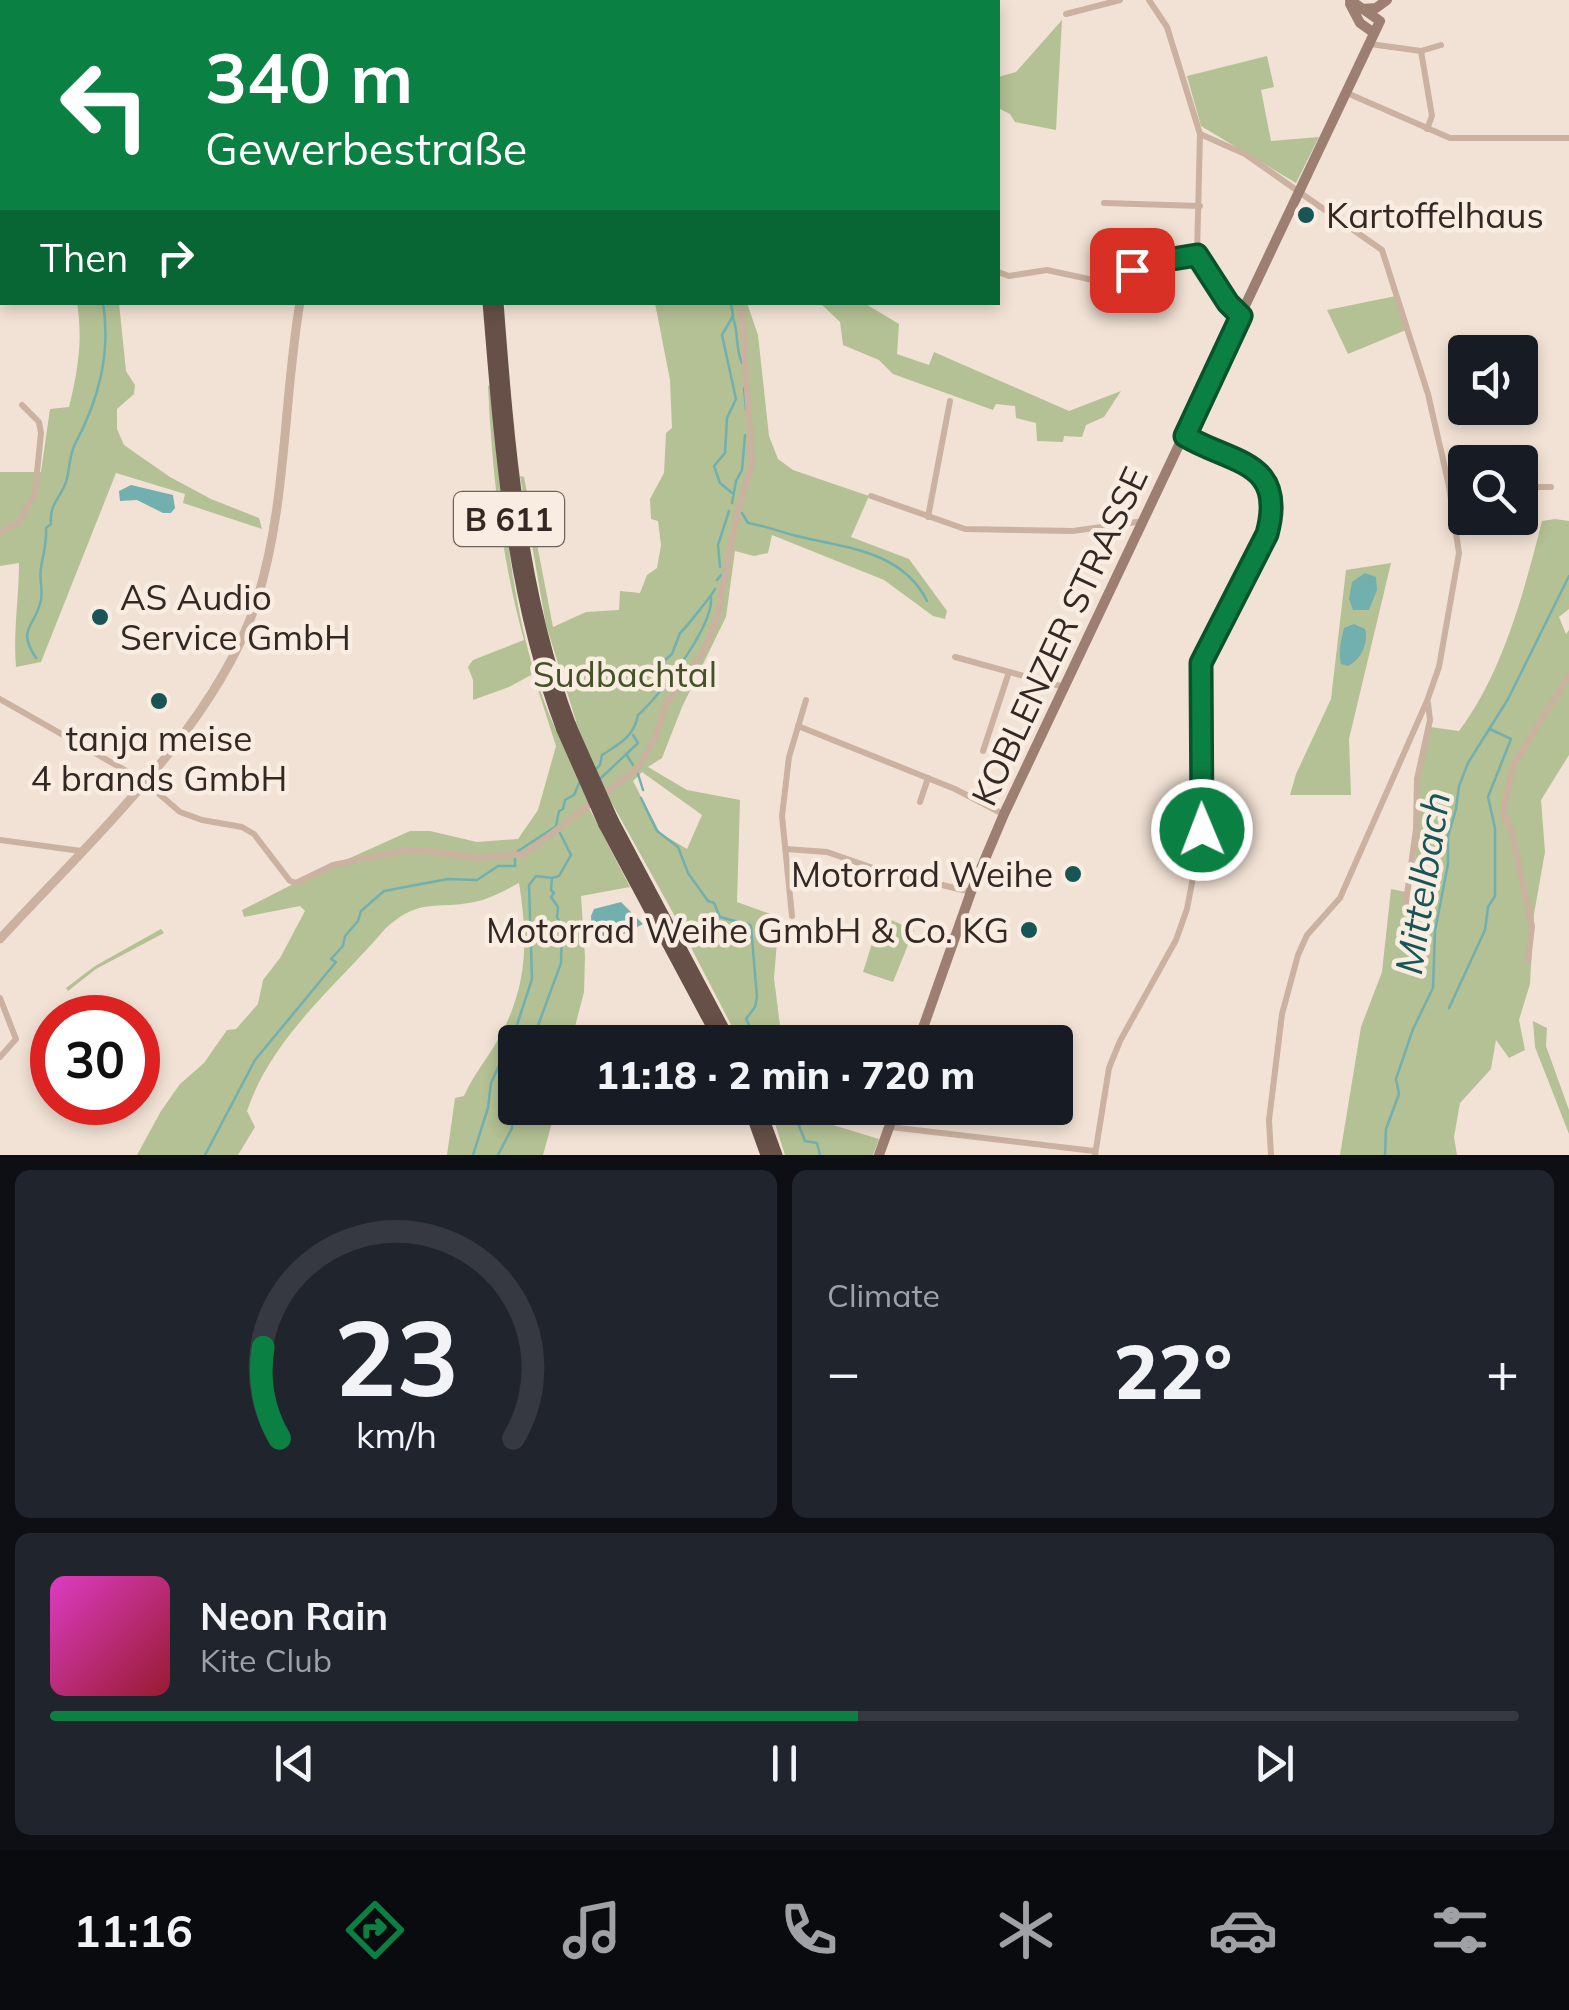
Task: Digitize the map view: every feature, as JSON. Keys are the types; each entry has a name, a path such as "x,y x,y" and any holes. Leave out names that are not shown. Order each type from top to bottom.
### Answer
{"highway":[{"name":"B 611","path":"488,305 512,534 531,629 567,728 609,823 711,1025"},
{"name":"B 611","path":"498,305 510,448 524,550 567,728"},
{"name":"B 611","path":"609,823 722,1025"},
{"path":"755,1125 766,1155"},
{"path":"766,1125 777,1155"}],"main road":[{"path":"1349,0 1380,21"},
{"path":"1349,0 1371,39"},
{"path":"1361,9 1376,8 1388,0"},
{"name":"KOBLENZER STRASSE","path":"924,1025 971,892 1004,814 1380,21"},
{"path":"880,1155 890,1127"}],"street":[{"path":"1066,14 1120,0"},
{"path":"1150,0 1167,28 1200,134 1197,255 1241,316"},
{"name":"KOBLENZER STRASSE","path":"1380,21 1388,0"},
{"path":"1371,39 1421,51 1441,44"},
{"path":"1421,51 1432,116 1427,129"},
{"path":"1347,92 1450,138 1569,138"},
{"path":"1200,134 1245,154 1382,250 1428,394 1448,482"},
{"path":"1104,202 1200,206"},
{"path":"1000,273 1009,276 1046,270 1093,280 1154,262 1197,255"},
{"path":"0,939 144,782 198,714 229,665 257,599 274,527 300,305"},
{"path":"0,698 144,782 180,812 242,827 254,834 290,882 296,883 333,865 402,851 477,858 525,854 638,768 655,738 666,704 702,654 717,619 737,514 752,462 741,305"},
{"path":"928,517 950,401"},
{"path":"0,533 19,522 35,492 41,432 39,422 22,405"},
{"path":"890,1127 1094,1153 1108,1068 1176,940 1186,909 1202,830 1201,663 1267,534 1272,514 1271,494 1262,475 1252,466 1185,436"},
{"path":"1538,487 1551,487"},
{"path":"871,496 965,529 1073,531 1145,521"},
{"path":"1270,1155 1269,1120 1282,1014 1298,954 1307,935 1340,898 1428,701 1439,667 1459,553 1456,535"},
{"path":"955,657 1065,687"},
{"path":"984,751 1009,672"},
{"path":"1528,961 1532,926 1512,832 1503,812 1513,766 1569,674"},
{"path":"792,916 782,816 789,756 806,700"},
{"path":"1406,902 1416,829 1417,779 1430,720 1428,701"},
{"path":"798,726 928,778 1004,814"},
{"path":"920,802 928,778"},
{"path":"0,840 81,851"},
{"path":"786,849 827,852 876,869 971,892"},
{"path":"0,998 16,1039 0,1057"}],"green space":[{"path":"1062,20 1056,130 1015,122 1000,109 1000,76 1016,72"},
{"path":"1267,56 1274,87 1261,90 1271,141 1319,137 1296,183 1201,126 1187,76"},
{"path":"1396,296 1406,330 1348,354 1327,310"},
{"path":"77,305 119,305 126,371 135,385 134,394 117,409 117,429 124,445 170,477 259,518 262,529 183,503 185,494 116,473 41,662 16,667 19,563 0,566 0,472 41,472 50,409 69,407 77,368"},
{"name":"Sudbachtal","path":"655,305 748,305 758,335 769,436 778,459 793,470 869,496 851,537 909,559 947,611 945,619 933,616 884,580 772,535 768,553 754,556 735,551 726,617 662,758 648,767 687,790 740,800 737,902 779,917 774,978 780,1025 731,1025 609,798 587,804 630,887 581,896 584,992 575,1025 505,1025 516,998 523,961 519,883 480,901 428,906 408,912 385,929 289,1036 258,1084 247,1111 255,1127 238,1155 137,1155 153,1125 160,1125 160,1113 180,1084 204,1063 227,1030 236,1029 258,1004 263,980 280,958 305,911 300,906 244,917 242,910 410,831 430,831 477,842 518,839 538,810 556,746 533,674 473,700 468,667 473,660 524,640 499,514 488,386 518,606 541,692 557,732 576,721 546,625 520,476 524,477 553,627 586,612 619,610 620,591 640,593 647,575 657,568 661,545 658,521 651,519 650,499 664,473 666,433 672,428 670,380","holes":["642,772 702,815 687,849 660,833 633,781"]},
{"path":"822,305 867,305 899,324 897,354 929,365 934,352 1069,411 1121,391 1104,417 1086,425 1082,437 1064,436 1063,442 1037,441 1036,423 1016,418 1015,406 996,404 993,410 893,374 879,360 843,345 840,322"},
{"path":"1542,521 1569,521 1569,609 1559,617 1566,634 1569,630 1569,755 1541,800 1545,852 1534,914 1530,984 1519,1020 1525,1050 1509,1058 1496,1040 1491,1069 1460,1103 1454,1137 1457,1155 1340,1155 1361,1027 1382,972 1391,889 1406,892 1405,903 1422,904 1432,895 1436,866 1415,862 1419,778 1430,727 1459,731 1474,708 1510,631"},
{"path":"1391,563 1349,739 1351,795 1290,795 1331,699 1346,570"},
{"path":"889,919 914,930 893,982 863,972 875,934"},
{"path":"161,929 164,933 96,969 68,991 66,988 95,966"},
{"path":"1533,1021 1547,1028 1546,1046 1569,1110 1569,1134 1535,1047"},
{"name":"Sudbachtal","path":"498,1039 498,1125 551,1125 543,1155 447,1155 455,1098 464,1096"},
{"path":"775,1125 833,1125 879,1139 873,1155 785,1155"}],"water":[{"path":"131,485 173,495 175,508 171,513 163,513 137,500 120,501 119,491"},
{"path":"1365,573 1376,577 1377,590 1369,610 1353,610 1349,599 1352,582"},
{"path":"1354,624 1365,629 1366,640 1360,656 1347,666 1341,664 1341,642 1344,628"},
{"path":"621,902 643,924 598,943 592,937 594,909"}],"waterway":[{"path":"36,658 27,634 41,600 46,528 51,524 53,506 66,482 73,448 91,410 101,376 103,305"},
{"path":"731,305 733,316 722,335 736,399 727,418 725,453 714,466 720,483 732,493"},
{"path":"733,318 742,363"},
{"path":"744,388 746,410"},
{"path":"732,503 742,470 745,435"},
{"path":"720,567 718,545 729,511"},
{"path":"742,513 748,523 855,549 889,562 917,585 927,601"},
{"path":"717,580 721,575"},
{"name":"Mittelbach","path":"1385,1155 1386,1129 1399,1094 1396,1079 1413,1029 1433,988 1435,931 1459,786 1468,763 1508,699 1569,576"},
{"path":"660,687 656,668 672,654 680,633 715,589"},
{"path":"595,770 602,755 629,734 638,715 684,660 704,625 711,597"},
{"path":"1449,1008 1485,930 1488,907 1495,896 1495,828 1488,797 1511,739 1490,729"},
{"path":"601,778 638,743 633,735"},
{"path":"626,754 633,765"},
{"path":"638,774 643,790"},
{"path":"556,826 559,811 565,800 574,795 580,781"},
{"path":"641,798 657,831 678,847 688,873 708,901 714,903 720,917 750,925"},
{"path":"518,851 555,827"},
{"path":"538,1025 561,963 562,927 558,907 551,897 552,878 559,876 571,855 560,833"},
{"path":"205,1155 255,1060 336,962 331,959 343,946 361,911 384,891 448,879 477,880 498,866 515,866 515,858"},
{"path":"473,1155 488,1108 491,1083 516,1028 532,979 529,885 536,876 552,878"},
{"path":"749,1025 746,1019 757,997 751,926"},
{"path":"498,1155 512,1125"},
{"path":"799,1125 805,1141 817,1143 820,1155"}],"place":[{"name":"Kartoffelhaus","path":"1306,215"},
{"name":"AS Audio Service GmbH","path":"100,617"},
{"name":"tanja meise 4 brands GmbH","path":"159,701"},
{"name":"Motorrad Weihe","path":"1073,874"},
{"name":"Motorrad Weihe GmbH & Co. KG","path":"1029,930"}],"route":[{"path":"1132,270 1197,255 1241,316 1185,436 1252,466 1262,475 1271,494 1267,534 1201,663 1202,830"}]}
